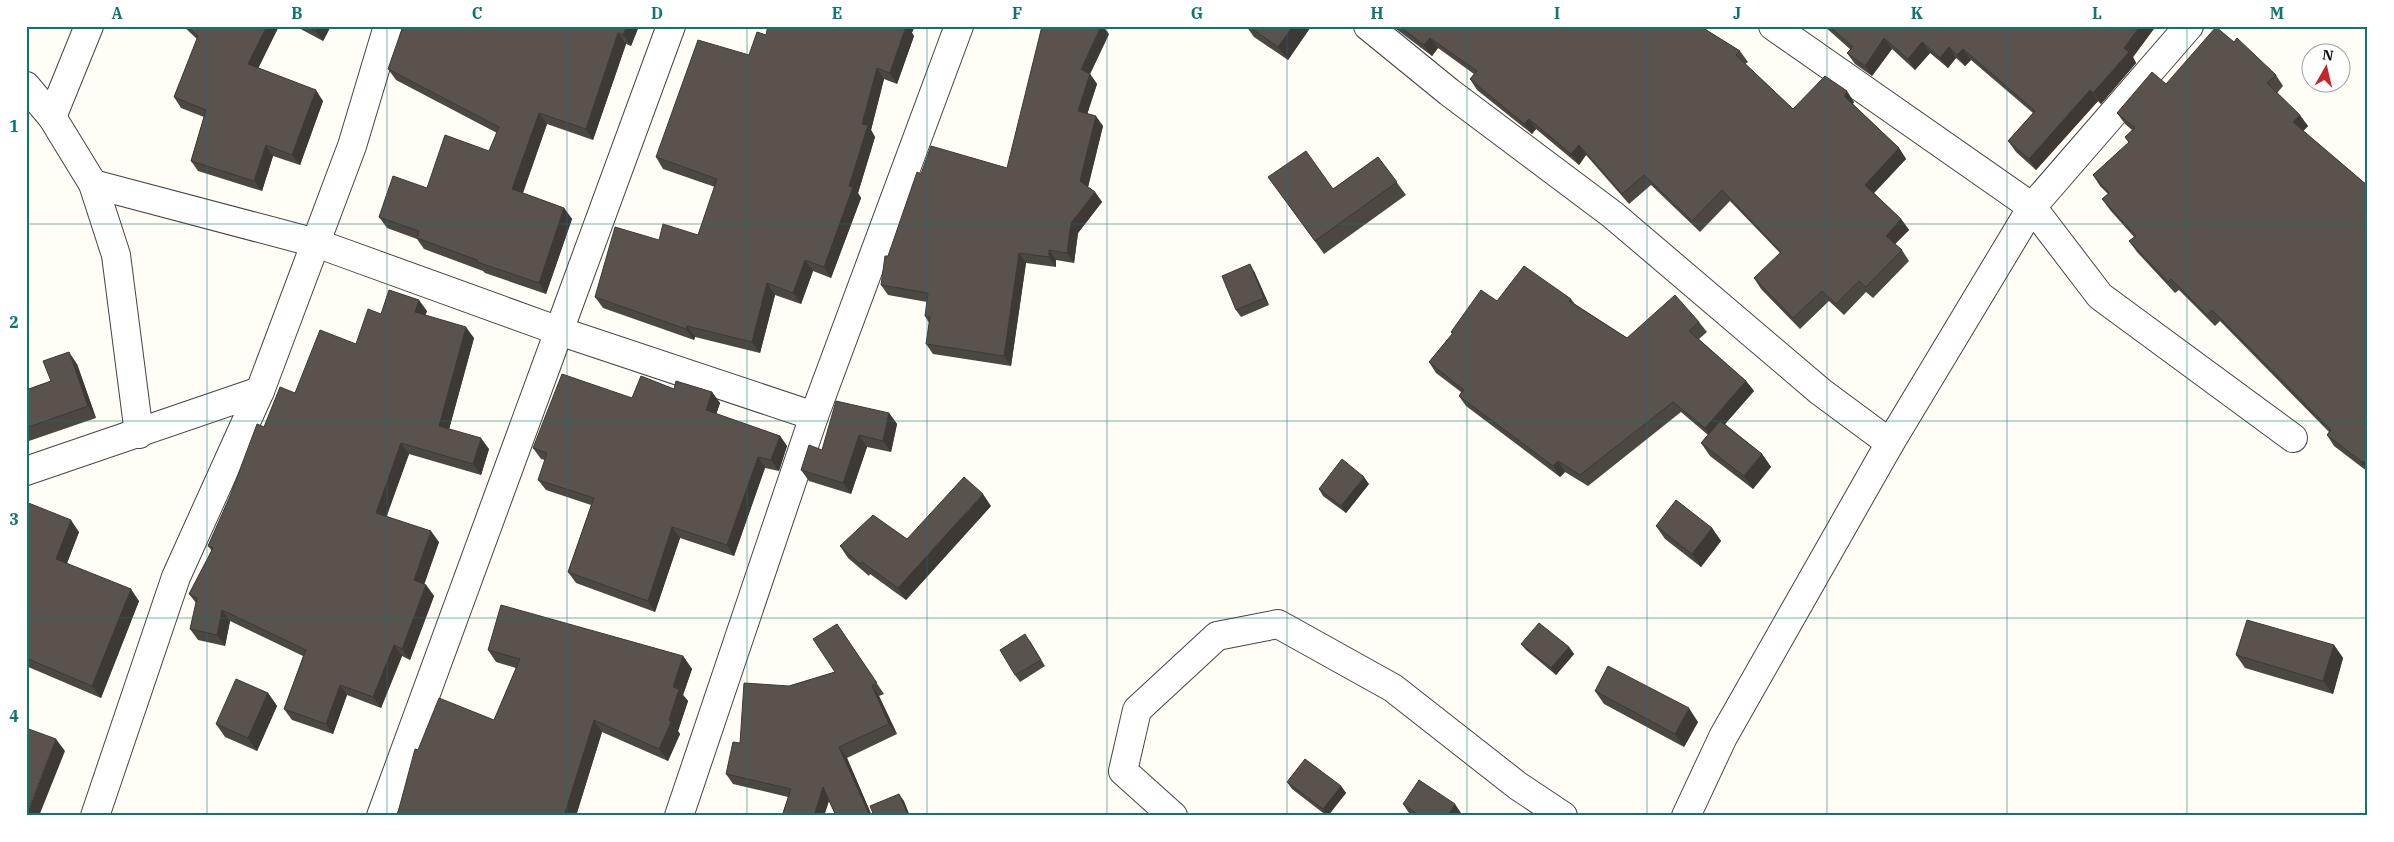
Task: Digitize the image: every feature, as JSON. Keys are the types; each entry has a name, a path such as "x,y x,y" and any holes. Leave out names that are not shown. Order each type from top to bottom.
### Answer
{"street":[{"path":"52,117 88,26"},
{"path":"95,816 176,577 260,391 352,146 388,26"},
{"path":"381,816 672,26"},
{"path":"679,816 814,416 959,26"},
{"path":"1368,26 1449,92 1613,215 1821,392 1890,443"},
{"path":"1773,26 2032,207 2100,296 2293,438"},
{"path":"1686,816 1723,737 1890,443 2032,207 2189,26"},
{"path":"26,86 52,117 93,184 116,255 139,434"},
{"path":"93,184 316,243 559,331 814,416"},
{"path":"26,471 139,434 260,391"},
{"path":"1173,816 1123,771 1137,710 1217,636 1278,624 1393,688 1518,786 1563,816"}],"building":[{"path":"187,26 267,26 248,64 316,90 292,155 266,145 254,181 191,161 206,110 174,97 198,36"},
{"path":"307,26 318,26 316,31"},
{"path":"403,26 627,26 623,35 618,33 586,129 539,113 512,189 564,208 539,283 477,262 477,260 417,238 419,231 379,217 393,176 427,188 445,135 489,151 499,127 388,69"},
{"path":"768,26 906,26 890,73 877,68 862,124 868,125 849,186 853,187 824,267 805,260 793,293 767,283 752,342 687,326 686,329 595,297 615,227 659,240 663,224 698,235 717,179 656,157 698,40 749,55 757,32 766,35"},
{"path":"1042,26 1101,26 1081,69 1090,74 1078,111 1096,116 1080,181 1095,192 1071,223 1067,253 1049,250 1049,257 1019,253 1004,356 926,344 930,317 925,316 928,293 881,285 885,256 888,256 917,172 921,174 931,146 1007,168"},
{"path":"1248,26 1293,26 1278,47"},
{"path":"1399,26 1700,26 1740,51 1736,55 1793,109 1825,76 1847,91 1844,96 1899,148 1865,185 1901,219 1886,236 1902,250 1866,287 1859,281 1836,304 1822,291 1793,318 1754,278 1781,252 1722,190 1692,221 1644,175 1622,194 1579,145 1571,154 1529,119 1524,124 1470,79 1477,71 1430,38 1424,45"},
{"path":"1829,26 2140,26 2124,48 2129,52 2093,93 2090,90 2029,159 2008,141 2035,111 1963,49 1957,55 1949,47 1940,58 1922,42 1908,59 1884,38 1865,66 1847,53 1853,47"},
{"path":"2216,27 2234,42 2237,38 2276,75 2267,83 2300,115 2293,122 2368,186 2368,465 2327,435 2331,430 2212,310 2207,315 2171,279 2168,282 2129,241 2136,236 2102,199 2109,193 2093,175 2129,142 2125,137 2135,128 2117,113 2152,72 2166,84"},
{"path":"1306,151 1333,189 1378,157 1397,182 1315,241 1268,177"},
{"path":"1250,264 1264,298 1236,310 1222,276"},
{"path":"1524,266 1571,299 1569,301 1627,338 1675,295 1699,322 1689,331 1746,381 1705,428 1673,402 1580,475 1558,461 1553,466 1459,396 1464,390 1429,362 1453,333 1451,332 1481,290 1497,301"},
{"path":"389,290 419,300 415,312 466,327 439,426 481,438 473,464 401,443 376,513 431,531 414,580 426,585 402,649 394,645 373,697 340,685 326,724 284,709 306,650 222,610 217,635 190,629 197,598 189,594 213,548 208,546 230,496 257,424 264,427 280,387 295,393 320,330 356,344 368,309 381,314"},
{"path":"69,352 88,406 26,428 26,390 51,381 43,361"},
{"path":"562,374 632,398 641,376 674,389 676,381 712,392 706,410 780,436 771,460 758,457 727,545 672,527 648,601 568,572 594,498 538,480 547,453 533,448"},
{"path":"836,401 889,413 883,441 859,435 843,483 801,470 809,445 822,450"},
{"path":"1720,421 1762,454 1744,476 1701,443"},
{"path":"1342,459 1364,477 1341,506 1319,489"},
{"path":"964,477 983,494 898,588 862,562 860,564 840,546 873,515 907,539"},
{"path":"1676,500 1712,528 1692,554 1656,526"},
{"path":"26,502 71,520 56,559 131,589 92,686 26,658"},
{"path":"501,605 683,656 673,687 679,689 669,720 671,722 659,749 594,720 564,816 397,816 415,749 418,750 439,698 494,720 520,659 488,650"},
{"path":"2247,620 2334,645 2323,681 2236,655"},
{"path":"1539,623 1569,647 1551,668 1521,644"},
{"path":"837,624 877,683 872,686 889,724 839,747 870,816 836,816 823,787 814,816 782,816 791,789 726,774 733,742 740,743 744,683 789,686 835,672 813,639"},
{"path":"1025,634 1041,660 1015,675 1000,650"},
{"path":"1608,666 1689,708 1675,734 1595,691"},
{"path":"236,679 268,693 248,738 216,724"},
{"path":"26,728 56,739 26,815"},
{"path":"1305,759 1341,786 1323,809 1287,782"},
{"path":"1419,780 1455,804 1447,816 1420,816 1403,804"},
{"path":"899,794 908,816 874,816 870,806"}]}
